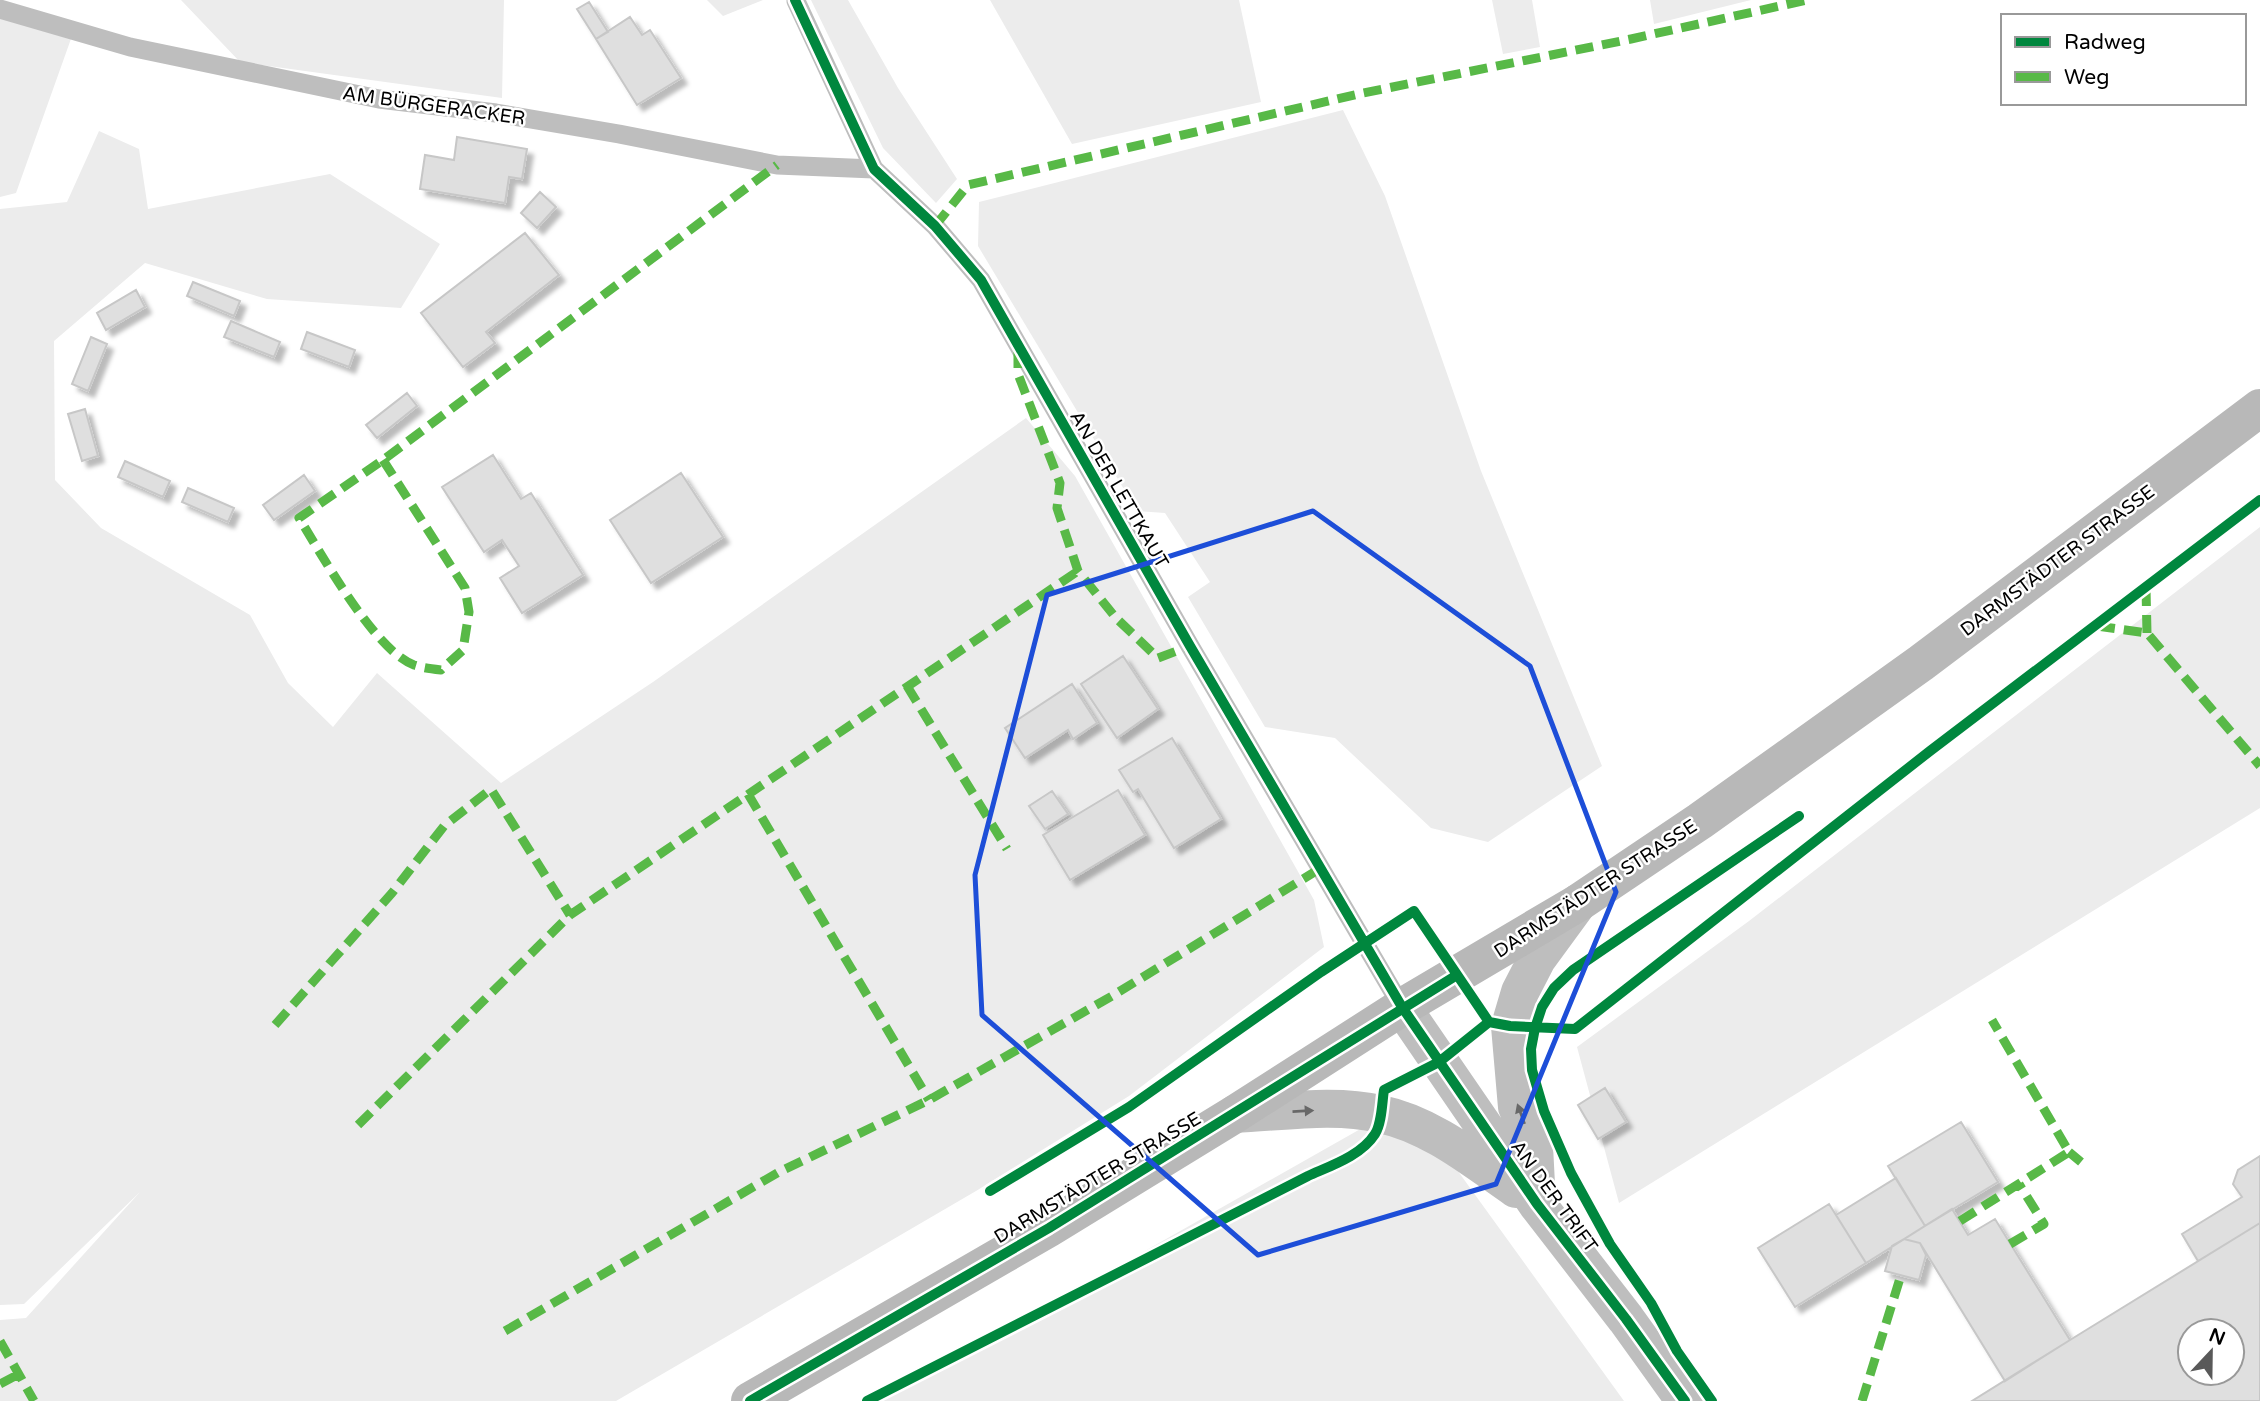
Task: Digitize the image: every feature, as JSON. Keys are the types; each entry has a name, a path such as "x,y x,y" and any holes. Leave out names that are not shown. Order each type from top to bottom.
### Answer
{"main road":[{"name":"DARMSTÄDTER STRASSE","path":"750,1401 1049,1228 1402,1007 1578,903 1700,821 1921,663 2260,408"}],"street":[{"path":"1537,1204 1534,1146 1517,1107 1510,1026 1520,992 1537,959 1578,903"},
{"name":"AN DER TRIFT","path":"1402,1007 1537,1204 1685,1401"},
{"path":"1235,1114 1332,1109 1380,1113 1417,1126 1468,1155 1537,1204"}],"lane":[{"name":"AN DER LETTKAUT","path":"796,1 874,169 935,226 981,280 1190,646 1402,1007"},
{"name":"AM BÜRGERACKER","path":"0,9 130,47 379,99 496,113 777,165 874,169"}],"highlighted area":[{"path":"1313,511 1530,666 1616,892 1496,1184 1258,1255 982,1015 975,875 1047,595"}],"shaded area":[{"path":"181,0 504,0 502,98 240,62"},
{"path":"707,0 763,0 723,16"},
{"path":"811,0 848,0 898,88 957,179 936,203 883,148"},
{"path":"990,0 1239,0 1261,102 1072,144"},
{"path":"1492,0 1532,0 1540,47 1503,54"},
{"path":"1650,0 1751,0 1654,24"},
{"path":"0,16 72,36 16,193 0,197"},
{"path":"1343,110 1385,196 1481,471 1602,766 1488,842 1431,828 1335,738 1265,727 1188,597 1210,582 1165,513 1137,511 978,246 979,202"},
{"path":"99,131 139,149 148,209 330,174 440,244 401,308 267,299 145,263 54,341 55,480 101,528 250,615 288,683 333,727 377,673 501,783 653,682 1026,418 1075,476 1314,900 1324,947 1129,1096 976,1191 616,1401 0,1401 0,1320 26,1318 140,1192 24,1304 0,1305 0,209 67,202"},
{"path":"2260,527 2260,808 1619,1203 1577,1047 1749,921"},
{"path":"1408,1102 1624,1401 880,1401"}],"building":[{"path":"589,2 608,32 596,39 577,9"},
{"path":"630,17 642,35 650,30 681,78 637,105 596,39"},
{"path":"457,137 527,149 522,179 509,177 505,203 420,189 425,155 454,160"},
{"path":"540,192 556,207 537,228 521,213"},
{"path":"525,233 559,275 486,332 495,343 463,367 421,313"},
{"path":"193,282 240,301 234,316 187,296"},
{"path":"136,290 145,307 106,330 97,313"},
{"path":"231,321 280,342 274,357 224,337"},
{"path":"307,332 355,350 349,367 301,349"},
{"path":"91,337 107,344 88,391 72,384"},
{"path":"407,393 417,406 377,438 366,425"},
{"path":"85,409 98,456 82,461 68,414"},
{"path":"493,455 521,499 531,493 583,575 522,613 500,578 519,566 502,540 484,552 442,487"},
{"path":"125,461 170,481 163,497 118,477"},
{"path":"681,473 723,537 651,583 610,520"},
{"path":"304,475 315,491 274,520 263,505"},
{"path":"188,488 234,508 228,522 182,502"},
{"path":"1123,656 1158,709 1117,738 1081,684"},
{"path":"1072,684 1097,723 1073,739 1068,730 1025,758 1005,728"},
{"path":"1172,738 1221,819 1174,848 1138,789 1133,792 1119,770"},
{"path":"1118,790 1145,835 1070,880 1043,835"},
{"path":"1052,791 1068,814 1045,829 1029,806"},
{"path":"1605,1088 1626,1122 1598,1139 1578,1105"},
{"path":"1961,1122 1998,1182 1925,1226 1888,1166"},
{"path":"2260,1156 2260,1223 2198,1261 2182,1234 2242,1197 2233,1184 2238,1170"},
{"path":"1896,1178 1925,1226 1866,1263 1836,1215"},
{"path":"1829,1204 1866,1263 1795,1307 1758,1248"},
{"path":"1952,1209 1968,1235 1995,1219 2070,1340 2005,1381 1920,1243 1904,1239"},
{"path":"2260,1223 2260,1401 1972,1401"},
{"path":"1904,1239 1920,1243 1926,1255 1919,1280 1885,1271 1892,1246"}],"marked path":[{"path":"935,226 968,185 1363,93 1807,0"},
{"path":"383,460 465,588 469,612 463,650 441,670 414,665 383,641 335,577 299,518 383,460 777,165"},
{"path":"1018,350 1018,374 1060,483 1057,508 1078,571 1116,618 1158,658 1190,646"},
{"path":"358,1125 570,915 1078,571"},
{"path":"2146,588 2147,633"},
{"path":"2097,626 2147,633 2260,766"},
{"path":"907,686 1007,849"},
{"path":"275,1025 392,893 444,826 491,789 570,915"},
{"path":"748,794 929,1100"},
{"path":"505,1331 779,1172 929,1100 1112,996 1321,868"},
{"path":"1960,1221 2069,1152 1992,1020"},
{"path":"2069,1152 2081,1162"},
{"path":"2010,1244 2044,1224 2019,1184"},
{"path":"1862,1401 1901,1275"},
{"path":"0,1341 34,1401"},
{"path":"0,1384 19,1374"}],"cycle path":[{"path":"795,0 874,169 935,226 981,280 1190,646 1402,1007 1537,1204 1685,1401"},
{"path":"867,1401 1353,1154 1375,1134 1384,1090 1439,1062 1489,1022 1510,1026 1575,1029 1930,751 2260,500"},
{"path":"1712,1401 1677,1351 1651,1303 1610,1244 1571,1173 1544,1111 1532,1070 1531,1049 1542,1007 1554,988 1573,970 1799,816"},
{"path":"990,1191 1129,1107 1321,972 1414,911 1489,1022"},
{"path":"750,1401 1049,1228 1457,975"}]}
